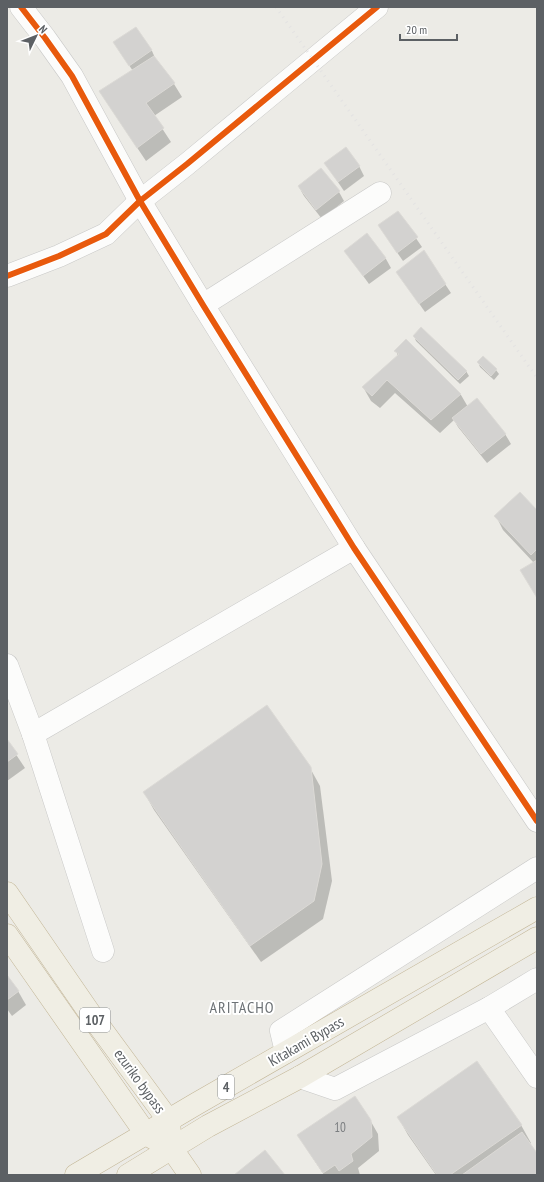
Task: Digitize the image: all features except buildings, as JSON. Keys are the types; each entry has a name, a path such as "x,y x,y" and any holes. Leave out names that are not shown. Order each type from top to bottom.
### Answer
{"highway":[{"name":"ezuriko bypass","path":"7,893 91,1015 169,1121 172,1149"},
{"name":"Kitakami Bypass","path":"76,1175 537,908"},
{"name":"ezuriko bypass","path":"7,934 146,1134 172,1149"},
{"name":"Kitakami Bypass","path":"128,1175 208,1126 300,1077 537,938"},
{"name":"107","path":"172,1149 190,1175"}],"street":[{"path":"21,7 72,76 140,201 354,548 537,821"},
{"path":"7,276 59,256 106,234 140,201 377,7"},
{"path":"203,305 380,193"},
{"path":"33,734 354,548"},
{"path":"7,665 33,734 103,951"},
{"path":"286,1052 281,1032 537,868"},
{"path":"300,1077 335,1088 489,1008 537,979"},
{"path":"489,1008 537,1077"}],"railway":[{"path":"276,7 537,378"}],"cycle path":[{"path":"21,7 72,76 140,201 354,548 537,821"},
{"path":"7,276 59,256 106,234 140,201 377,7"}],"district":[{"name":"ARITACHO","path":"242,1007"}]}
